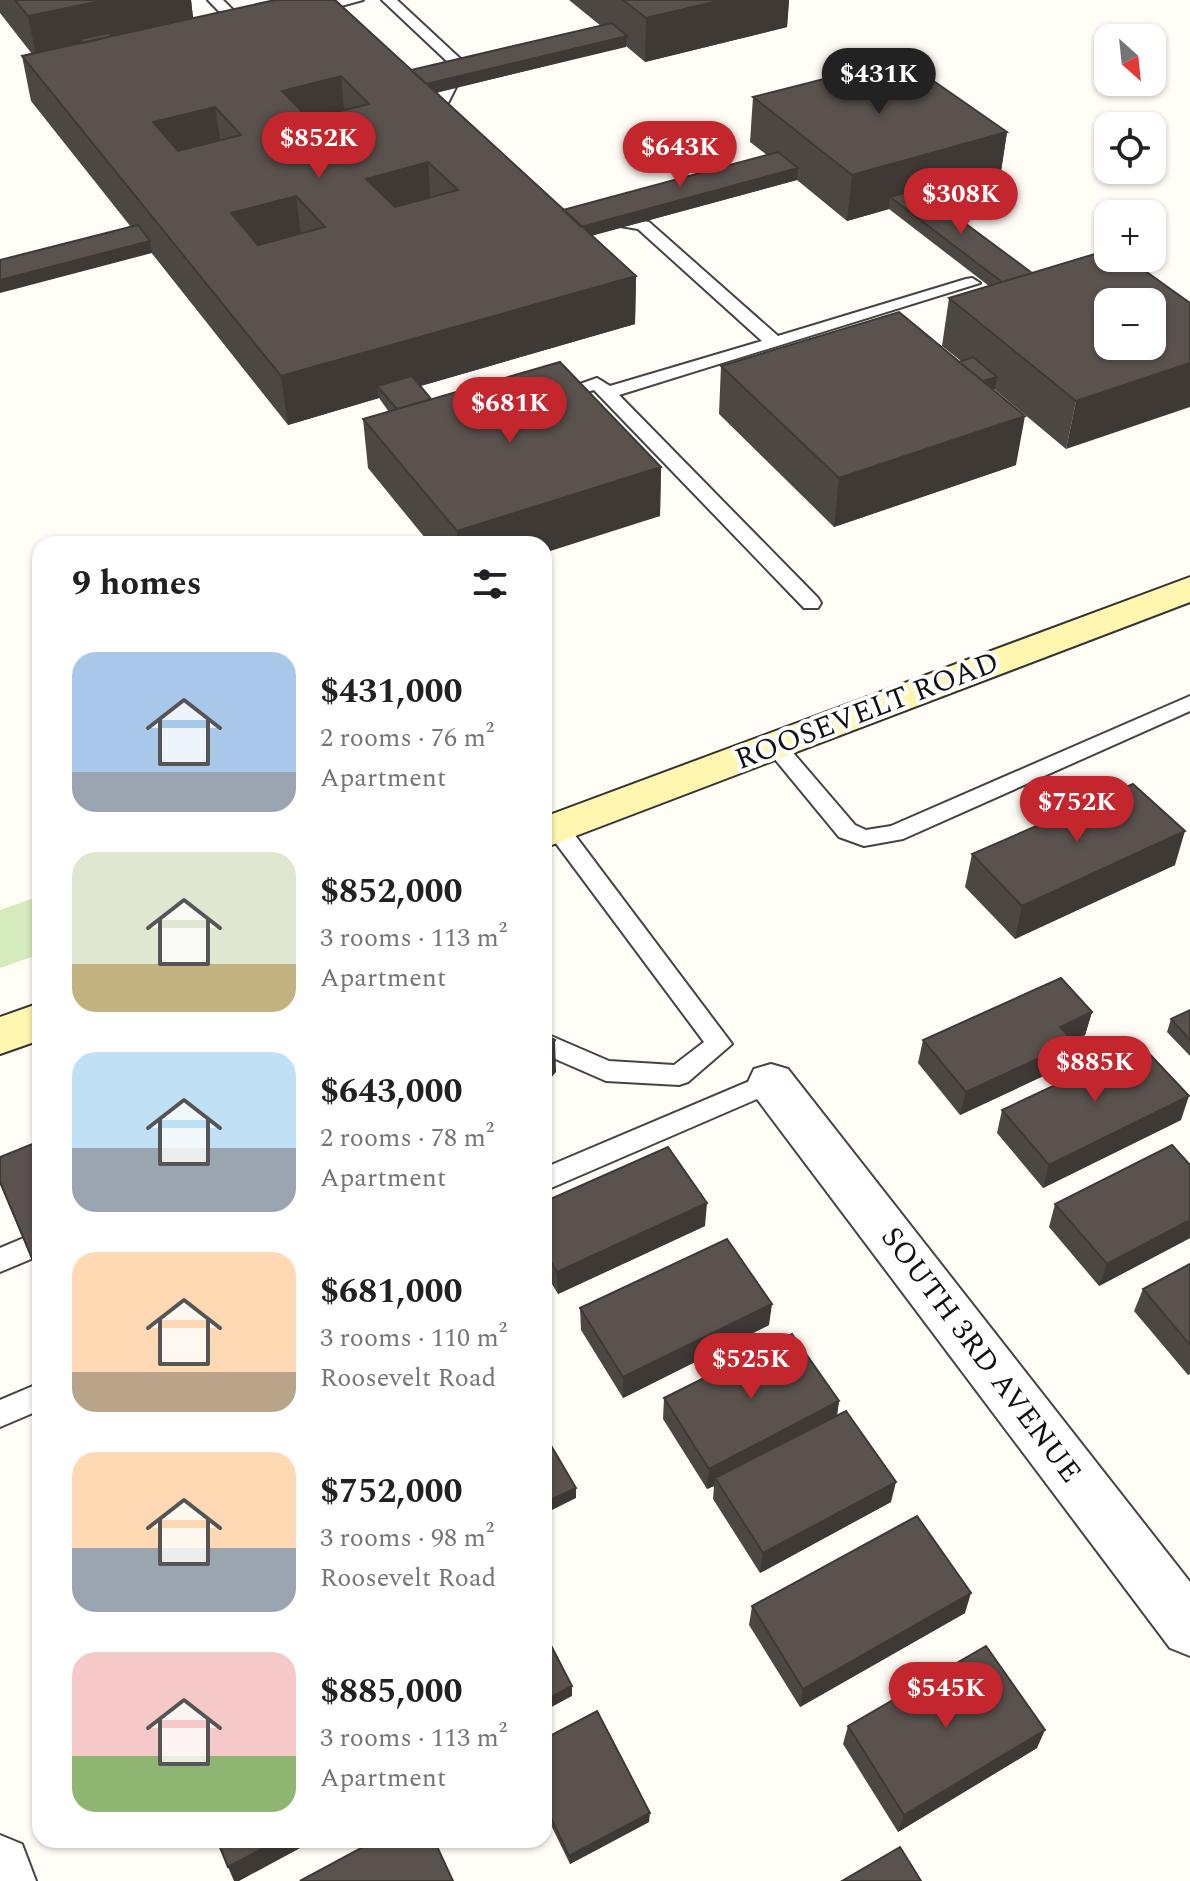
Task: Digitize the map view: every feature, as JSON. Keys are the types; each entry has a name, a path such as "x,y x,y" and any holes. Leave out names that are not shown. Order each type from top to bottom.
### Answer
{"main road":[{"name":"ROOSEVELT ROAD","path":"552,830 1190,589"},
{"path":"0,1036 32,1024"}],"street":[{"name":"SOUTH 3RD AVENUE","path":"771,1082 1190,1628"},
{"path":"0,1866 5,1881"}],"lane":[{"path":"215,0 234,27 270,19"},
{"path":"299,13 356,0"},
{"path":"389,0 460,65 436,112 459,134"},
{"path":"584,216 643,225 774,342"},
{"path":"606,393 972,283"},
{"path":"536,401 597,383 811,603"},
{"path":"775,746 847,831 864,838 895,833 1190,703"},
{"path":"552,834 719,1044 679,1075 606,1071 552,1047"},
{"path":"552,1177 771,1082"},
{"path":"0,1260 26,1249"},
{"path":"0,1414 32,1400"}],"green space":[{"path":"32,899 32,957 0,968 0,910"}],"building":[{"path":"15,0 106,0 28,16"},
{"path":"275,0 335,0 636,276 281,376 22,56","holes":["341,76 369,104 309,119 282,91","215,107 241,135 178,151 153,122","428,162 458,190 395,207 366,179","296,196 325,227 258,245 231,213"]},
{"path":"623,0 722,0 646,18"},
{"path":"612,23 627,36 426,84 411,70"},
{"path":"110,33 112,36 83,43 80,39"},
{"path":"902,59 1007,132 852,175 753,97"},
{"path":"778,152 798,168 581,227 563,210"},
{"path":"919,189 1032,273 1002,282 890,197"},
{"path":"138,225 150,241 0,280 0,260"},
{"path":"1094,254 1094,272 1147,272 1190,303 1190,363 1076,401 949,298"},
{"path":"899,312 1025,416 839,478 721,366"},
{"path":"973,357 997,377 983,381 959,362"},
{"path":"560,362 661,467 457,531 363,419"},
{"path":"412,376 431,399 397,409 377,386"},
{"path":"1133,784 1185,831 1022,906 972,854"},
{"path":"1061,978 1092,1012 1060,1027 1074,1042 966,1092 923,1040"},
{"path":"1190,1010 1190,1040 1171,1019"},
{"path":"1141,1045 1189,1096 1049,1165 1002,1110"},
{"path":"32,1144 32,1258 0,1182 0,1157"},
{"path":"1172,1145 1190,1165 1190,1220 1107,1264 1055,1204"},
{"path":"668,1147 707,1203 557,1272 552,1264 552,1198"},
{"path":"727,1239 772,1304 623,1377 580,1308"},
{"path":"1190,1264 1190,1345 1143,1289"},
{"path":"792,1334 839,1401 709,1469 664,1398"},
{"path":"846,1411 896,1482 763,1553 715,1478"},
{"path":"552,1447 576,1488 552,1499"},
{"path":"917,1516 971,1593 803,1689 752,1606"},
{"path":"986,1646 1045,1730 904,1815 848,1726"},
{"path":"552,1647 572,1686 552,1697"},
{"path":"597,1711 650,1813 569,1856 552,1820 552,1735"},
{"path":"900,1847 921,1881 842,1881"},
{"path":"220,1848 264,1848 228,1867"},
{"path":"361,1848 438,1848 453,1881 300,1881"}]}
